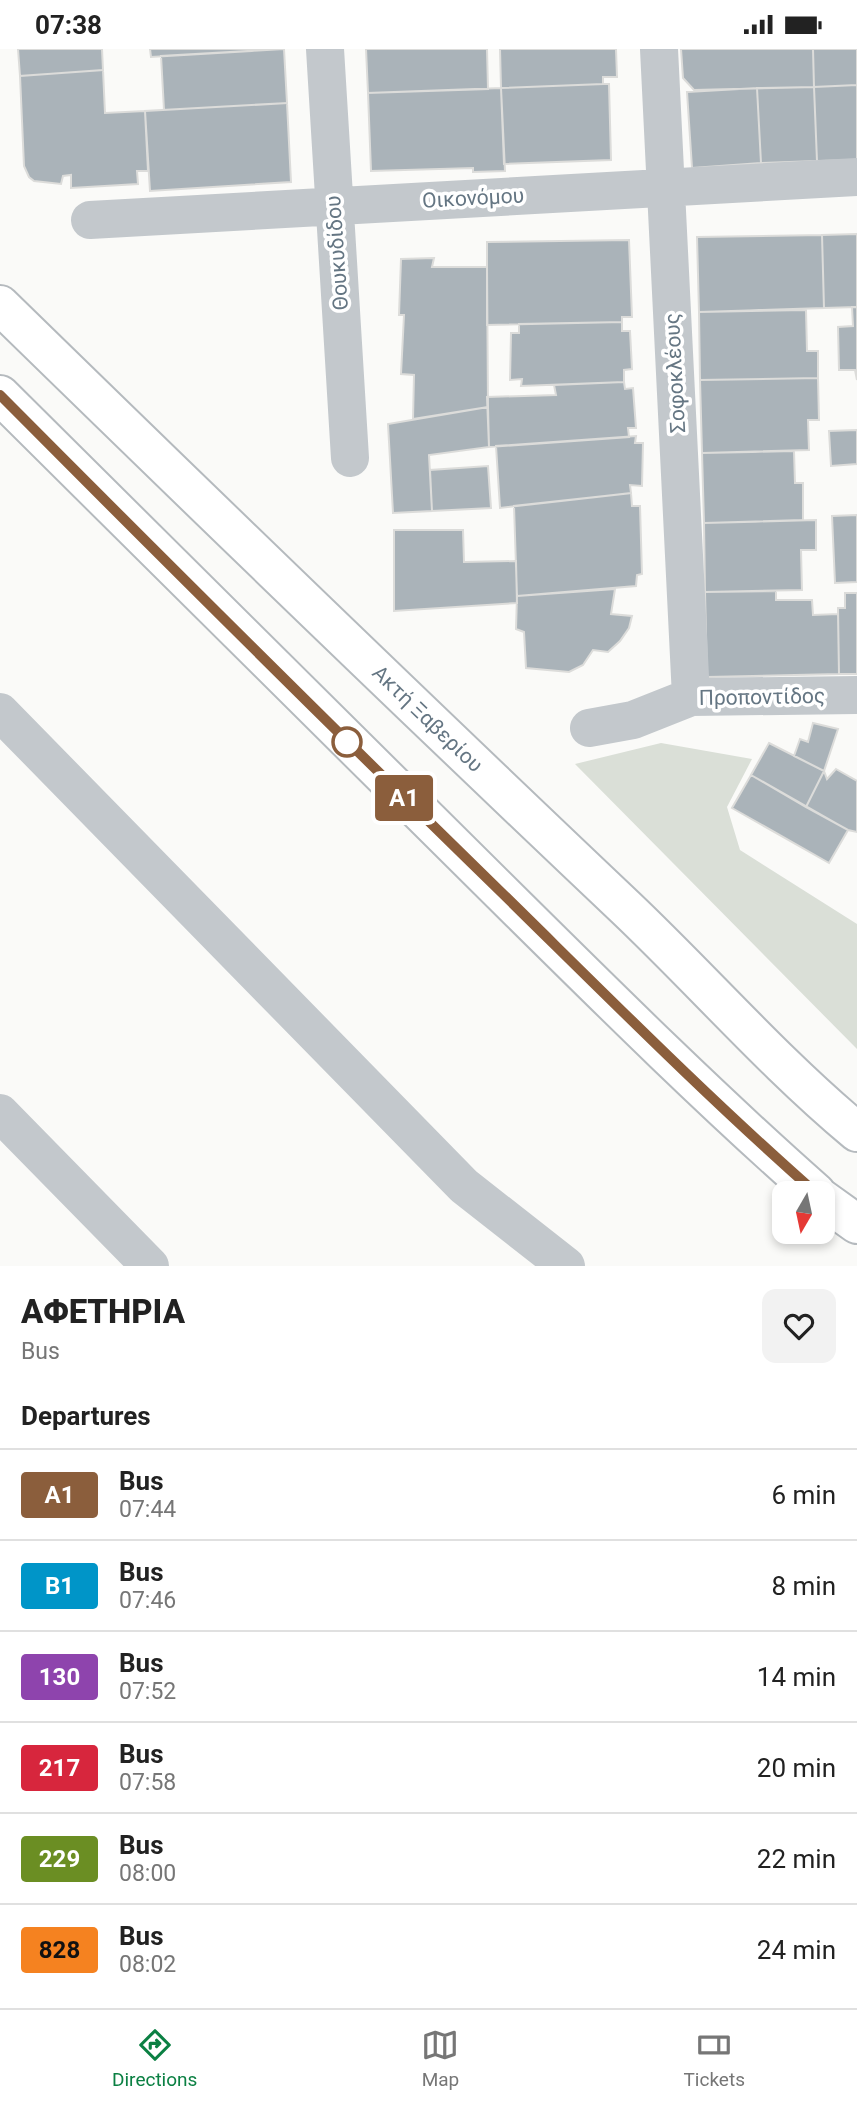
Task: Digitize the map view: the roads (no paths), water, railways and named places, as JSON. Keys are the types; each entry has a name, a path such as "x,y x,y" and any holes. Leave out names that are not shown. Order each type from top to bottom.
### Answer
{"main road":[{"name":"Ακτή Ξαβερίου","path":"0,305 389,684 655,936 799,1081 857,1132"},
{"path":"0,395 337,733 701,1087 803,1181"},
{"path":"835,1208 857,1224"}],"street":[{"name":"Θουκυδίδου","path":"325,49 350,458"},
{"name":"Σοφοκλέους","path":"659,49 691,697"},
{"name":"Οικονόμου","path":"90,220 857,177"},
{"name":"Προποντίδος","path":"589,728 634,720 691,697 857,695"},
{"path":"0,712 464,1186 566,1266"},
{"path":"0,1113 150,1266"}]}
